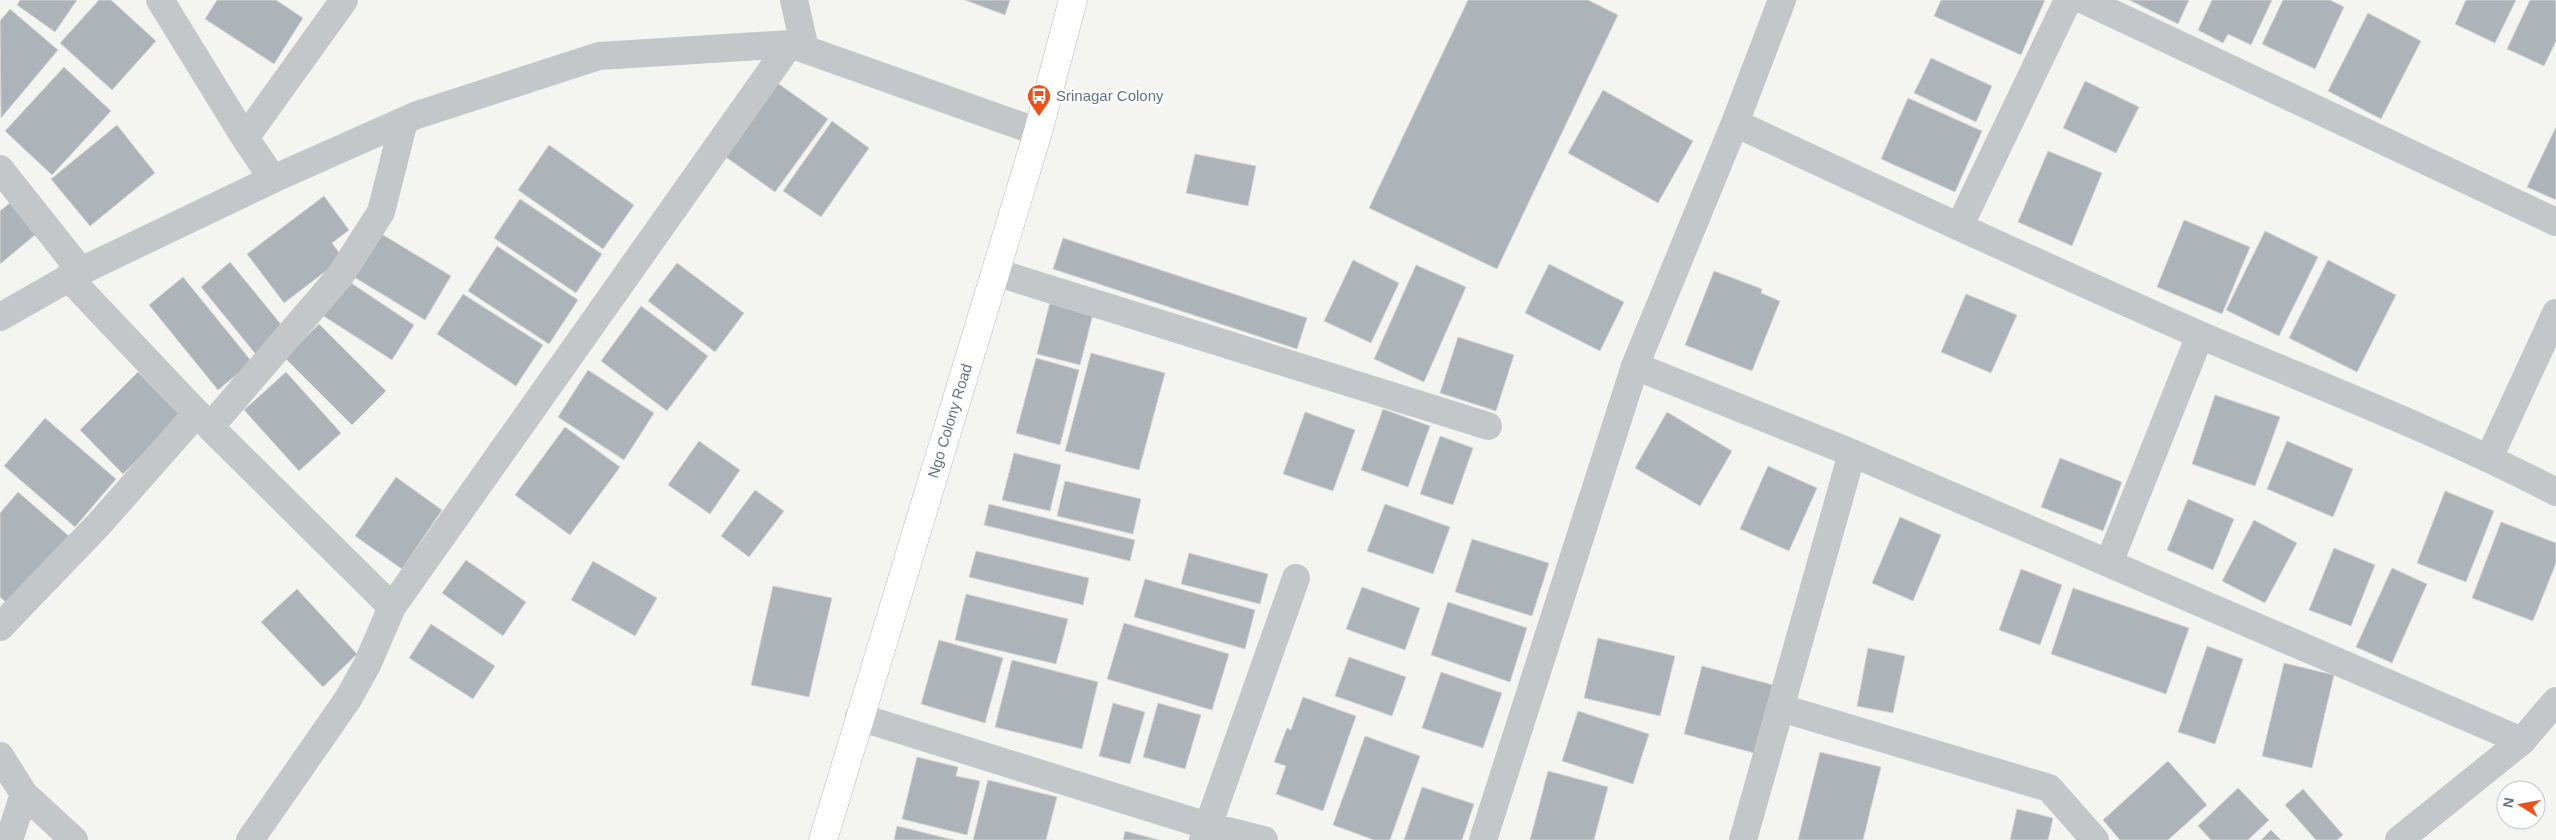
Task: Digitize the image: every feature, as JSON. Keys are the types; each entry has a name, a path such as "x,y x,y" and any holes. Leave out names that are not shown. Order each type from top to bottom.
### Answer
{"street":[{"path":"160,0 245,138 273,179"},
{"path":"245,138 344,0"},
{"path":"250,840 348,699 367,665 392,607 797,46 794,0"},
{"name":"Ngo Colony Road","path":"823,840 1038,132 1073,0"},
{"path":"1483,840 1635,366 1735,123 1782,0"},
{"path":"1959,227 2068,0"},
{"path":"2084,0 2556,222"},
{"path":"0,317 74,274 273,179 404,121 600,56 797,46 1038,132"},
{"path":"0,627 99,524 204,420 340,276 381,212 404,121"},
{"path":"1735,123 1959,227 2200,335 2489,458 2556,492"},
{"path":"0,169 74,274 204,420 392,607"},
{"path":"995,272 1488,426"},
{"path":"2489,458 2556,313"},
{"path":"2109,563 2200,335"},
{"path":"1635,366 1852,453 2522,740"},
{"path":"1743,840 1852,453"},
{"path":"1205,833 1296,578"},
{"path":"2399,840 2522,740 2556,701"},
{"path":"1781,708 2049,788 2095,840"},
{"path":"859,717 1205,833 1264,840"},
{"path":"0,756 24,794 74,840"},
{"path":"9,840 24,794"}],"building":[{"path":"20,0 77,0 55,32 17,5"},
{"path":"99,0 111,0 156,41 112,90 60,43"},
{"path":"217,0 276,0 303,18 274,64 205,19"},
{"path":"965,0 1010,0 1005,15"},
{"path":"1468,0 1588,0 1618,15 1497,269 1369,208"},
{"path":"1941,0 2045,0 2021,55 1934,16"},
{"path":"2129,0 2189,0 2178,24"},
{"path":"2212,0 2272,0 2251,45 2228,34 2223,43 2198,30"},
{"path":"2283,0 2330,0 2344,7 2315,69 2262,44"},
{"path":"2466,0 2516,0 2495,43 2455,24"},
{"path":"2530,0 2556,0 2556,41 2544,66 2507,49"},
{"path":"10,9 58,50 1,118 0,21"},
{"path":"2368,13 2421,41 2381,119 2328,91"},
{"path":"1931,58 1992,86 1976,122 1914,93"},
{"path":"64,67 111,111 52,175 5,131"},
{"path":"2085,81 2139,107 2116,153 2063,128"},
{"path":"776,82 828,119 775,192 723,155"},
{"path":"1603,90 1693,141 1658,203 1568,153"},
{"path":"1908,98 1982,131 1955,192 1881,159"},
{"path":"832,121 869,148 821,217 783,191"},
{"path":"117,125 155,173 90,226 51,179"},
{"path":"2556,127 2556,200 2527,187"},
{"path":"549,145 634,205 603,249 518,190"},
{"path":"2048,151 2102,173 2072,246 2018,222"},
{"path":"1195,154 1256,166 1248,206 1186,193"},
{"path":"324,196 349,230 332,243 343,258 284,303 247,254"},
{"path":"16,198 41,230 0,264 0,211"},
{"path":"520,199 602,254 576,293 494,238"},
{"path":"2184,220 2250,247 2222,314 2157,287"},
{"path":"375,230 451,276 425,320 349,274"},
{"path":"2265,231 2318,257 2279,336 2226,310"},
{"path":"1063,238 1307,318 1297,349 1053,269"},
{"path":"497,246 578,300 549,344 468,291"},
{"path":"1353,260 1399,283 1371,343 1324,321"},
{"path":"2328,260 2396,295 2357,372 2289,338"},
{"path":"230,262 288,333 258,357 201,287"},
{"path":"677,263 744,313 715,352 648,301"},
{"path":"1549,264 1624,302 1600,351 1525,313"},
{"path":"1416,265 1466,287 1424,382 1374,359"},
{"path":"1714,271 1762,289 1761,293 1780,301 1752,371 1685,345"},
{"path":"183,277 252,362 218,390 149,305"},
{"path":"345,279 414,325 392,360 322,315"},
{"path":"463,294 543,345 516,386 437,334"},
{"path":"1966,294 2017,315 1991,373 1941,352"},
{"path":"1050,302 1093,314 1080,365 1037,354"},
{"path":"641,306 708,356 667,411 601,361"},
{"path":"319,324 386,391 352,425 285,358"},
{"path":"1458,337 1514,355 1496,411 1440,393"},
{"path":"1091,353 1165,373 1139,470 1065,451"},
{"path":"1036,358 1079,370 1060,445 1016,433"},
{"path":"588,370 654,413 624,460 558,417"},
{"path":"138,372 181,416 123,474 80,430"},
{"path":"286,372 341,433 299,471 244,410"},
{"path":"2215,395 2280,417 2255,486 2192,464"},
{"path":"1383,409 1430,426 1408,487 1361,470"},
{"path":"1305,412 1355,430 1333,491 1283,474"},
{"path":"1667,412 1732,451 1700,506 1635,468"},
{"path":"45,418 116,479 75,527 4,466"},
{"path":"565,427 620,467 570,535 515,495"},
{"path":"1440,436 1473,448 1453,505 1420,494"},
{"path":"699,441 740,470 710,514 668,485"},
{"path":"2287,441 2353,469 2333,517 2267,489"},
{"path":"1014,453 1061,465 1050,511 1002,500"},
{"path":"2060,458 2122,482 2103,531 2041,507"},
{"path":"1768,466 1817,488 1789,551 1740,529"},
{"path":"396,477 442,510 402,569 355,536"},
{"path":"1065,481 1141,499 1133,534 1057,516"},
{"path":"755,490 784,511 749,557 721,536"},
{"path":"2445,491 2494,511 2466,582 2417,563"},
{"path":"18,492 70,537 10,606 0,597 0,513"},
{"path":"2188,499 2234,519 2213,570 2167,550"},
{"path":"989,504 1135,540 1130,561 984,525"},
{"path":"1385,504 1450,527 1433,574 1367,551"},
{"path":"1900,517 1941,535 1913,601 1872,583"},
{"path":"2254,520 2297,543 2265,603 2222,581"},
{"path":"2501,522 2556,543 2556,563 2533,621 2472,598"},
{"path":"1472,539 1549,563 1532,616 1455,592"},
{"path":"2334,548 2375,565 2351,626 2309,610"},
{"path":"976,551 1089,578 1083,605 969,577"},
{"path":"1189,553 1268,574 1260,604 1181,584"},
{"path":"466,560 526,602 503,636 442,593"},
{"path":"593,561 657,598 635,636 571,600"},
{"path":"2392,568 2427,584 2392,663 2356,647"},
{"path":"2021,569 2062,585 2040,645 1999,630"},
{"path":"1145,579 1255,610 1245,649 1134,617"},
{"path":"773,586 832,598 809,697 751,685"},
{"path":"1362,587 1420,608 1405,650 1346,629"},
{"path":"2073,588 2189,628 2166,694 2051,654"},
{"path":"297,589 357,654 323,687 261,622"},
{"path":"966,594 1068,619 1056,664 955,640"},
{"path":"1448,602 1527,628 1510,682 1431,655"},
{"path":"1124,623 1229,654 1212,710 1107,679"},
{"path":"431,624 495,666 473,699 409,658"},
{"path":"1598,638 1675,656 1660,716 1584,698"},
{"path":"939,640 1003,658 985,723 921,704"},
{"path":"2207,646 2243,659 2215,744 2178,732"},
{"path":"1868,648 1905,656 1893,713 1857,706"},
{"path":"1349,657 1406,677 1392,716 1335,696"},
{"path":"1012,660 1098,682 1082,749 995,727"},
{"path":"2284,663 2334,675 2312,768 2262,756"},
{"path":"1702,666 1773,685 1754,753 1684,734"},
{"path":"1441,672 1502,693 1483,748 1422,728"},
{"path":"1303,697 1356,716 1323,811 1276,794 1286,766 1274,762 1287,728 1291,730"},
{"path":"1113,703 1145,712 1130,764 1099,756"},
{"path":"1158,703 1201,715 1185,769 1143,757"},
{"path":"1578,711 1649,734 1633,784 1562,761"},
{"path":"1365,736 1420,756 1390,840 1374,840 1333,825"},
{"path":"1820,752 1881,767 1863,840 1798,840"},
{"path":"917,757 958,767 956,776 980,781 967,835 902,819"},
{"path":"2168,761 2207,805 2168,840 2120,840 2103,820"},
{"path":"1548,771 1608,787 1594,840 1530,840"},
{"path":"988,780 1057,797 1046,840 973,840"},
{"path":"1422,787 1474,804 1462,840 1404,840"},
{"path":"2238,788 2269,820 2248,840 2211,840 2198,826"},
{"path":"2303,789 2343,835 2337,840 2316,840 2285,805"},
{"path":"2017,809 2053,818 2048,840 2010,840"},
{"path":"897,826 954,840 894,840"},
{"path":"2271,830 2281,840 2261,840"},
{"path":"1125,831 1159,840 1123,840"}],"place":[{"name":"Srinagar Colony","path":"1039,117"}]}
